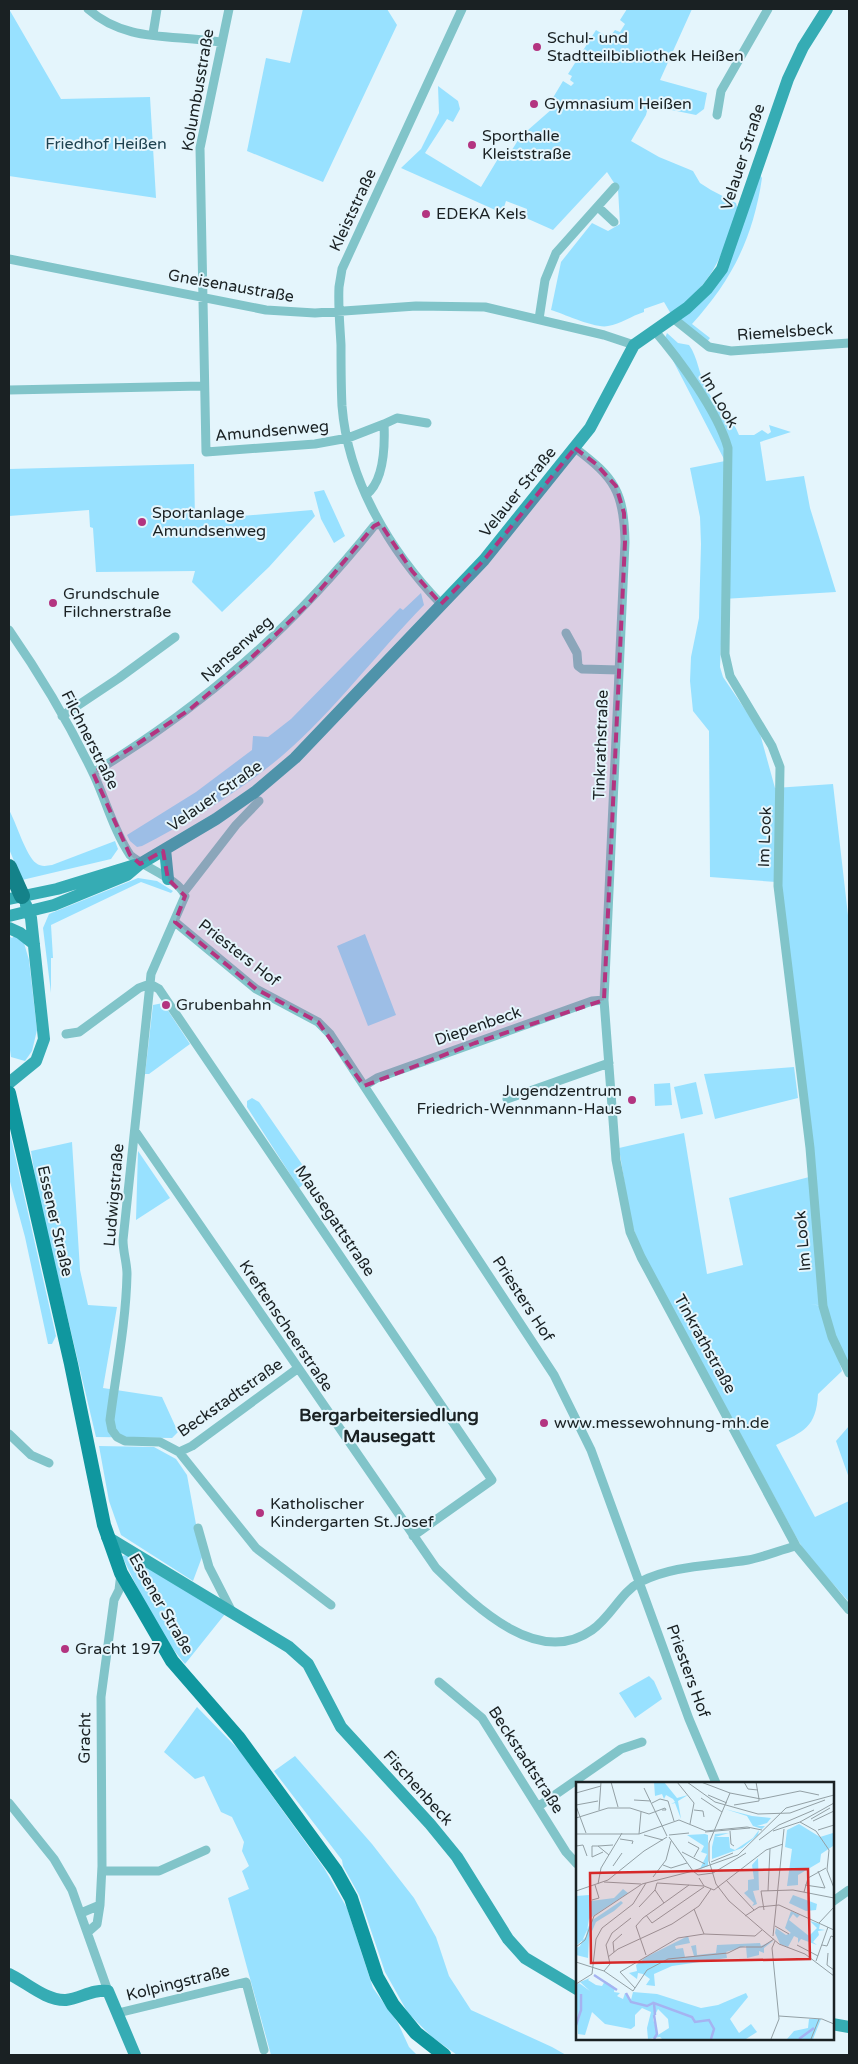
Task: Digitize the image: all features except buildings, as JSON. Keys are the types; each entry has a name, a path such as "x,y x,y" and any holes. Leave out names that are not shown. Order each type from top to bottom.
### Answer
{"highway":[{"path":"9,867 16,897"}],"main road":[{"name":"Velauer Straße","path":"140,864 255,792 295,758 484,560 575,448 601,410 623,362 634,345 654,330 674,319 707,289 722,269 788,78 803,47 827,9"},
{"path":"165,849 168,879"},
{"path":"9,1083 36,1061 44,1039 29,912 16,897 57,889 118,869 140,864"},
{"path":"9,916 29,912 81,895 127,875 140,864"},
{"path":"9,928 20,933 34,944"},
{"name":"Essener Straße","path":"9,1093 12,1122 107,1537 121,1573 172,1661 238,1737 336,1871 351,1898 377,1977 393,2005 416,2033 444,2055"},
{"name":"Fischenbeck","path":"107,1537 289,1647 308,1664 341,1727 425,1817 452,1850 508,1939 525,1958 576,1988"},
{"path":"9,1974 47,1995 64,2000 100,1990 108,1991 135,2055"},
{"path":"833,2024 849,2027"}],"street":[{"path":"88,9 98,18 120,29 220,42"},
{"path":"153,34 157,9"},
{"name":"Kolumbusstraße","path":"202,298 200,148 228,9"},
{"name":"Kleiststraße","path":"441,604 412,571 380,523 366,495 348,438 342,407 339,280 342,269 462,9"},
{"path":"716,115 721,90 768,9"},
{"path":"539,319 545,280 556,253 615,187"},
{"path":"598,207 614,222"},
{"name":"Gneisenaustraße","path":"9,259 266,310 296,313 339,312 390,307 466,305 502,310 604,335 634,345"},
{"name":"Amundsenweg","path":"202,298 206,452 315,444 348,438"},
{"name":"Riemelsbeck","path":"674,319 708,347 731,351 849,343"},
{"name":"Im Look","path":"654,330 697,389 722,431 728,448 725,654 730,676 772,746 780,767 778,886 810,1148 823,1306 832,1337 849,1373"},
{"path":"9,390 203,386"},
{"path":"348,438 397,418 427,423"},
{"path":"366,495 378,482 385,436 384,424"},
{"name":"Tinkrathstraße","path":"575,448 596,464 616,486 624,513 625,542 604,1000 616,1160 624,1204 634,1243 796,1546 849,1610"},
{"name":"Nansenweg","path":"93,774 189,710 249,660 308,604 374,526 380,523"},
{"name":"Filchnerstraße","path":"9,630 62,716 93,774 126,849 140,864"},
{"path":"566,633 577,653 578,666 582,668 619,670"},
{"path":"62,716 119,678 175,636"},
{"name":"Velauer Straße","path":"150,984 151,974 184,902 184,892 236,825 259,801"},
{"path":"140,864 168,879 184,892"},
{"name":"Priesters Hof","path":"175,922 256,989 318,1022 330,1034 554,1375 591,1450 689,1719 716,1782"},
{"path":"66,1034 79,1032 139,988 150,984"},
{"name":"Ludwigstraße","path":"117,1437 112,1430 110,1420 126,1296 127,1271 123,1254 123,1240 150,984"},
{"name":"Mausegattstraße","path":"150,984 159,989 492,1480 413,1536"},
{"name":"Diepenbeck","path":"364,1086 377,1078 475,1042 592,1001 604,1000"},
{"path":"506,1098 609,1063"},
{"name":"Kreftenscheerstraße","path":"135,1132 436,1568 481,1609 518,1633 537,1641 575,1638 591,1631 605,1620 628,1591 639,1582 670,1571 752,1559 796,1546"},
{"name":"Beckstadtstraße","path":"179,1452 192,1446 297,1369"},
{"path":"9,1434 31,1455 49,1463"},
{"name":"Beckstadtstraße","path":"117,1437 125,1441 160,1442 179,1452 256,1548 331,1605"},
{"path":"198,1528 209,1567 232,1613"},
{"name":"Gracht","path":"89,1931 97,1924 102,1872 101,1698 114,1600 119,1590 121,1573"},
{"name":"Beckstadtstraße","path":"440,1682 482,1718 532,1799 539,1806 566,1852 576,1863"},
{"path":"587,1779 622,1750 642,1742"},
{"path":"539,1806 576,1785"},
{"path":"9,1802 54,1859 72,1890 89,1931 108,1991"},
{"path":"102,1872 159,1871 206,1850"},
{"path":"833,1901 849,1890"},
{"path":"81,1913 100,1905"},
{"name":"Kolpingstraße","path":"118,2013 246,1982 264,2050"}],"highlighted area":[{"path":"575,448 596,464 616,486 624,513 625,542 604,1000 475,1043 364,1086 318,1022 256,989 175,922 185,896 168,879 163,851 140,864 130,855 93,773 189,710 249,660 308,604 374,526 380,523 412,571 441,604 484,560"}],"green space":[{"name":"Friedhof Heißen","path":"9,9 61,99 150,97 156,198 9,176"},
{"path":"303,9 387,9 397,25 323,182 247,151 266,58 290,63"},
{"path":"627,9 692,9 660,80 707,93 704,109 696,115 662,108 649,103 646,115 631,141 659,157 693,171 700,183 736,203 738,211 714,268 697,291 671,314 664,302 644,309 644,312 617,324 603,326 588,323 551,310 561,262 592,223 608,231 620,224 618,189 607,172 553,230 526,218 527,209 506,201 502,213 401,168 421,149 439,113 438,86 458,101 460,109 453,122 447,119 425,153 481,187 499,157 505,161 520,137 552,109 558,100 551,101 563,81 571,86 574,83 570,80 572,76 568,74 596,30 609,38 615,30 620,32 625,24 620,20"},
{"path":"760,175 762,178 753,220 739,257 719,291 692,324 710,338 707,342 679,319 700,302"},
{"path":"667,333 678,343 689,345 707,390 733,423 739,435 754,435 762,430 768,434 771,432 769,425 791,432 760,442 766,481 804,476 810,508 836,592 723,599 720,667 723,677 759,730 775,788 833,784 849,924 849,1372 824,1306 810,1304 822,1306 842,1371 818,1394 815,1414 807,1427 776,1445 815,1517 849,1501 849,1602 805,1552 640,1248 630,1218 619,1148 684,1133 707,1274 743,1265 729,1198 813,1176 776,882 710,877 709,731 693,711 690,681 691,657 699,618 701,544 700,517 690,468 725,461 667,349 665,338"},
{"name":"Sportanlage Amundsenweg","path":"194,464 195,520 312,510 315,516 269,567 222,612 192,582 195,571 96,572 93,528 90,527 89,510 9,516 9,469"},
{"path":"324,490 345,536 334,543 321,519 314,492"},
{"path":"421,593 424,605 338,701 283,755 233,793 178,826 142,846 137,847 130,841 127,835 196,792 252,750 253,736 268,737 291,719 400,608 403,610"},
{"path":"9,810 32,859 40,865 52,865 115,841 118,849 111,859 22,880 9,849"},
{"path":"138,878 157,881 173,891 171,893 141,882 51,925 53,958 51,958 51,993 43,928 49,914"},
{"path":"365,934 396,1015 368,1026 337,946"},
{"path":"15,935 24,943 29,960 37,1030 32,1051 25,1061 11,1057 9,1043 9,936 12,938"},
{"path":"163,1003 190,1044 149,1074 145,1074 153,1005"},
{"path":"794,1067 798,1098 715,1119 704,1074"},
{"path":"696,1082 703,1114 681,1119 674,1087"},
{"path":"670,1083 672,1105 655,1106 654,1084"},
{"path":"252,1098 259,1102 306,1170 306,1182 299,1188 247,1107 247,1101"},
{"path":"9,1129 56,1336 52,1344 48,1344 25,1237 9,1178"},
{"path":"72,1142 80,1270 88,1305 117,1307 103,1388 162,1397 178,1432 172,1438 96,1437 37,1189 31,1151"},
{"path":"138,1151 170,1198 136,1220"},
{"path":"849,1426 849,1478 836,1441"},
{"path":"99,1446 154,1447 176,1459 187,1475 202,1557 193,1581 121,1535 109,1501"},
{"path":"126,1555 225,1614 185,1664 166,1639 150,1612 122,1556"},
{"path":"649,1676 654,1681 662,1699 635,1718 619,1693"},
{"path":"197,1707 239,1750 324,1868 347,1908 373,1988 398,2023 409,2047 417,2055 271,2055 228,1898 249,1889 242,1871 249,1866 242,1851 244,1842 232,1817 221,1812 204,1776 195,1779 164,1752"},
{"path":"295,1756 372,1844 414,1898 436,1937 449,1976 471,2010 566,2055 457,2055 432,2037 408,2013 385,1972 359,1895 343,1866 342,1860 274,1771"}],"place":[{"name":"Schul- und Stadtteilbibliothek Heißen","path":"537,47"},
{"name":"Gymnasium Heißen","path":"534,104"},
{"name":"Sporthalle Kleiststraße","path":"472,145"},
{"name":"EDEKA Kels","path":"426,214"},
{"name":"Sportanlage Amundsenweg","path":"142,522"},
{"name":"Grundschule Filchnerstraße","path":"53,603"},
{"name":"Grubenbahn","path":"166,1005"},
{"name":"Jugendzentrum Friedrich-Wennmann-Haus","path":"632,1100"},
{"name":"www.messewohnung-mh.de","path":"544,1423"},
{"name":"Katholischer Kindergarten St.Josef","path":"260,1513"},
{"name":"Gracht 197","path":"65,1649"}],"district":[{"name":"Bergarbeitersiedlung Mausegatt","path":"389,1425"}]}
